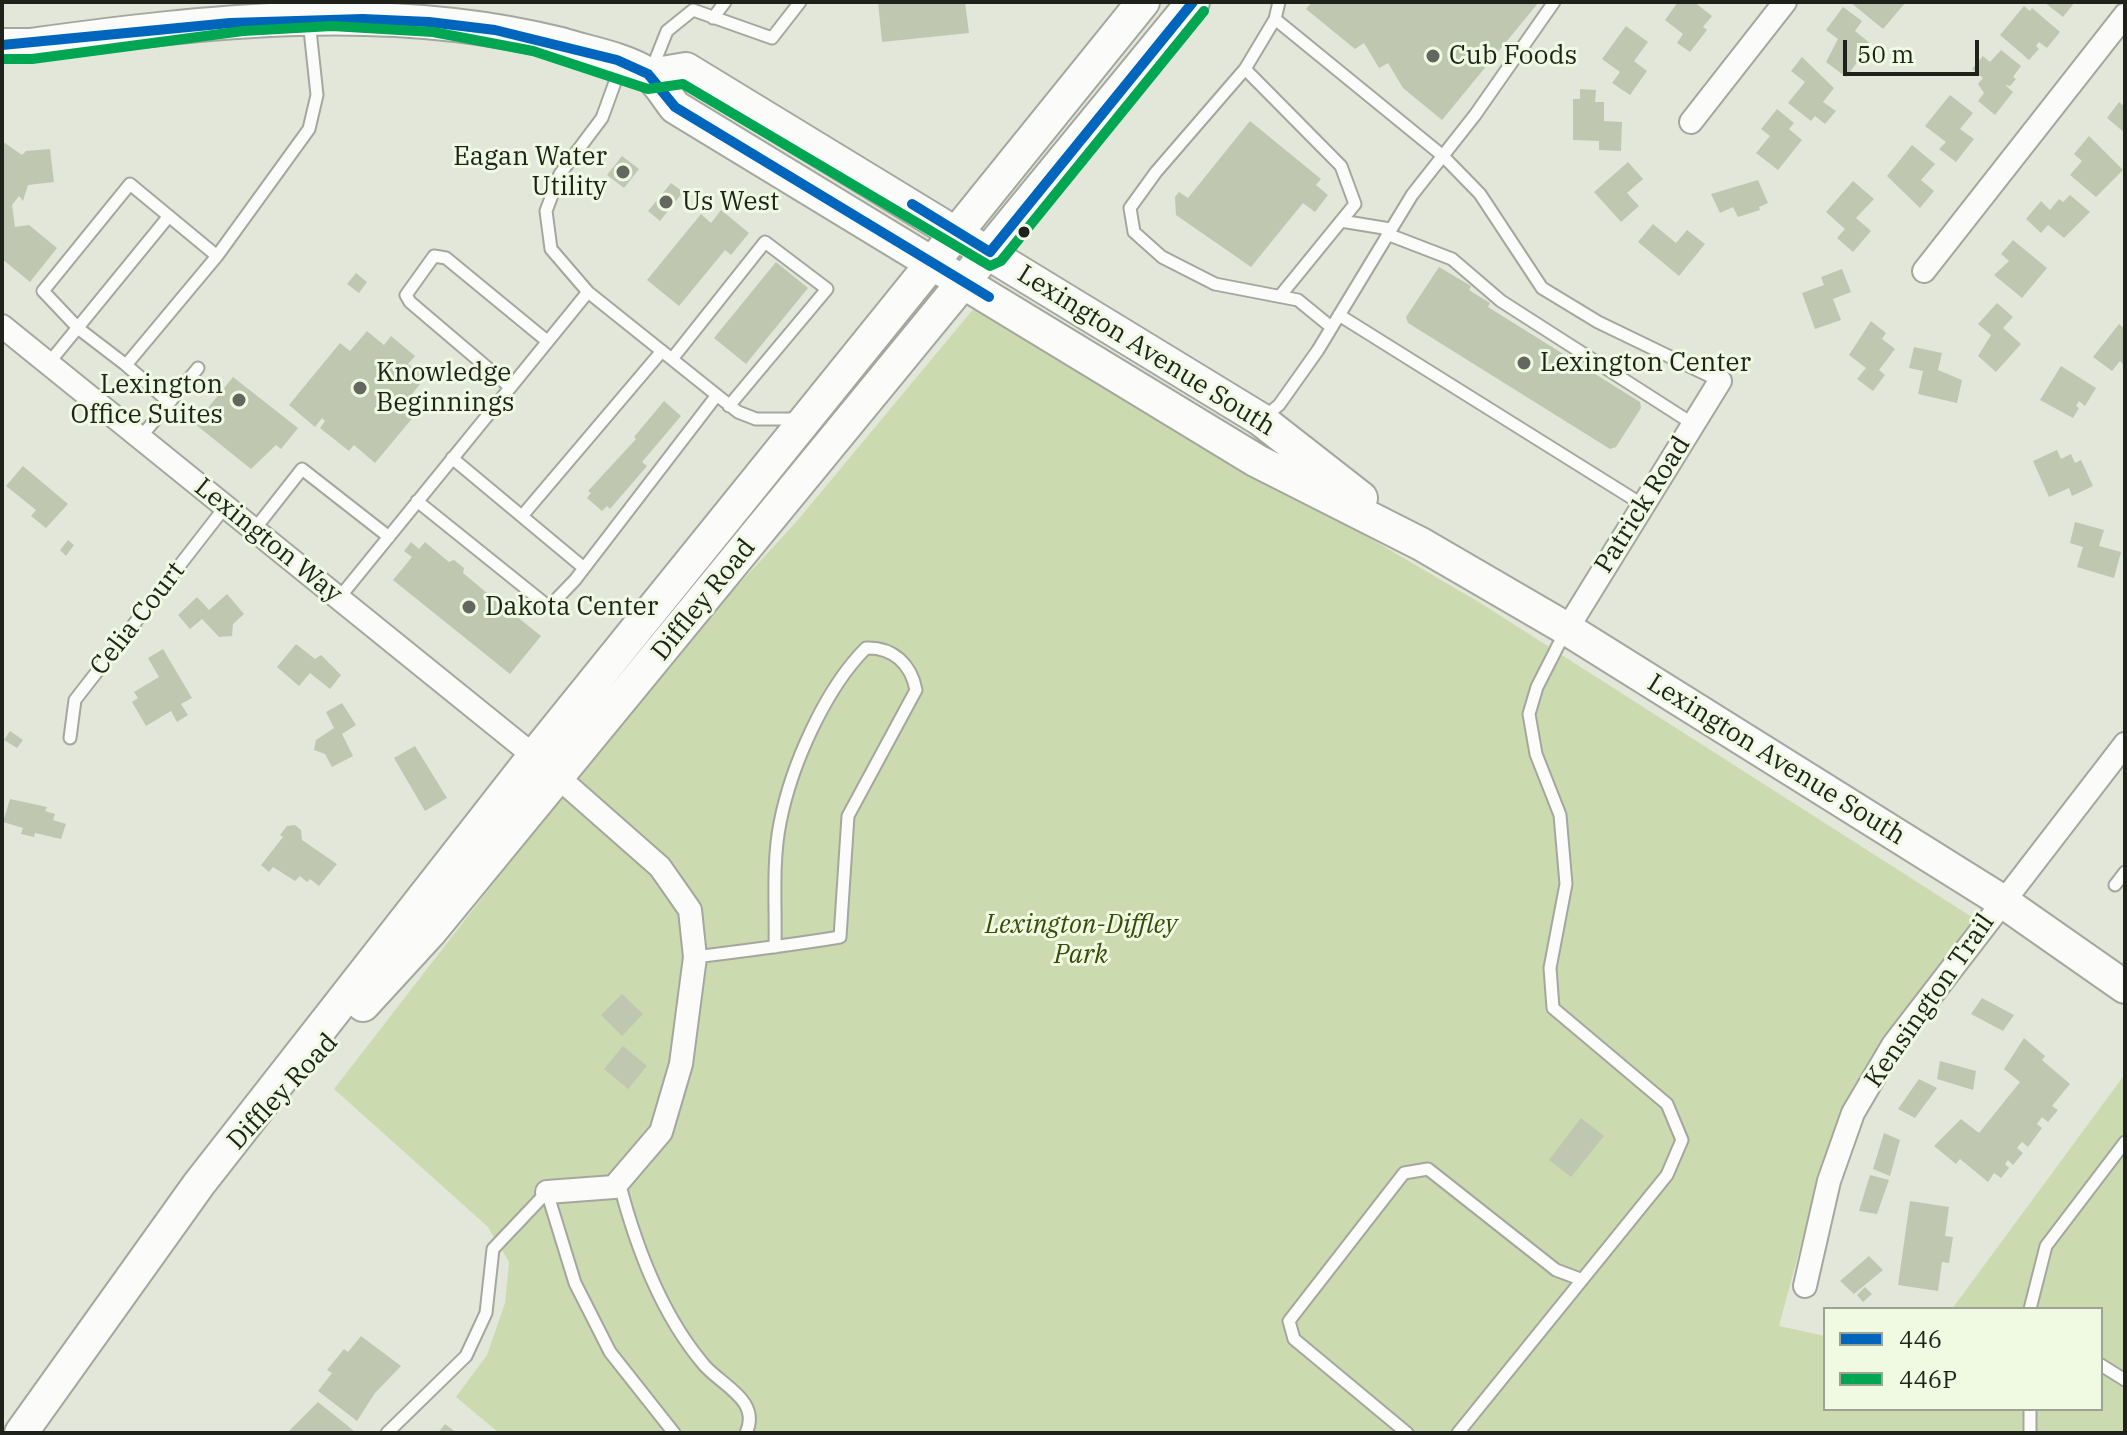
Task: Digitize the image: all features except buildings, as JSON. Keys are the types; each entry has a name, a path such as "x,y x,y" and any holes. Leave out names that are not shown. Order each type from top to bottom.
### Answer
{"main road":[{"name":"Diffley Road","path":"21,1433 199,1184 534,756 803,419 1143,2"},
{"name":"Diffley Road","path":"199,1184 430,932 1193,2"},
{"name":"Lexington Avenue South","path":"2,45 30,45 308,8 435,18 537,37 636,69 686,69 1260,419 1421,544"},
{"name":"Lexington Avenue South","path":"636,69 675,107 1257,461 1421,544 1567,629 2002,901 2125,987"}],"street":[{"path":"1691,122 1785,2"},
{"path":"1924,271 2125,15"},
{"name":"Lexington Way","path":"2,326 534,756 660,867 690,910 695,957 681,1064 661,1132 619,1181"},
{"name":"Patrick Road","path":"1567,629 1720,381"},
{"name":"Kensington Trail","path":"1805,1286 1829,1181 1853,1113 1893,1045 2125,744"},
{"path":"547,1192 614,1187 619,1181"}],"lane":[{"path":"713,18 725,2"},
{"path":"800,2 772,38 693,10 667,31 560,174 546,211 551,249 588,292 729,406 756,419 803,419"},
{"path":"1279,2 1275,19 1245,69 1156,172 1130,208 1134,232 1162,257 1215,284 1298,300 1331,327"},
{"path":"1260,419 1279,405 1389,232 1554,2"},
{"path":"126,365 217,256 309,129 317,95 308,8"},
{"path":"1275,19 1443,156 1480,194 1542,288 1598,322 1720,381"},
{"path":"1245,69 1341,166 1355,204 1280,296"},
{"path":"169,402 79,329 43,291 130,184 217,256"},
{"path":"48,364 169,216"},
{"path":"1341,221 1389,232 1452,259 1501,301 1693,424"},
{"path":"522,516 765,242 827,289 729,406"},
{"path":"510,387 410,302 406,295 434,256 446,258 547,341"},
{"path":"339,598 588,292"},
{"path":"1339,315 1643,505"},
{"path":"140,438 198,368"},
{"path":"417,501 549,607 584,568 717,395"},
{"path":"452,458 584,568"},
{"path":"254,530 302,469 389,537"},
{"name":"Celia Court","path":"70,738 75,700 225,507"},
{"path":"1458,1433 1667,1175 1682,1140 1667,1104 1553,1008 1550,968 1566,884 1560,815 1536,754 1529,714 1537,687 1567,629"},
{"path":"695,957 775,947 840,937 848,816 916,690 913,675 902,660 882,648 866,648 849,665 822,710 792,784 780,824 775,947"},
{"path":"2115,885 2125,872"},
{"path":"2031,1307 2046,1246 2125,1142"},
{"path":"1407,1433 1294,1339 1289,1321 1404,1173 1428,1169 1556,1270 1580,1279"},
{"path":"619,1181 632,1230 669,1315 706,1366 749,1409 750,1423 746,1433"},
{"path":"387,1433 466,1356 486,1313 493,1249 547,1192 575,1283 610,1352 674,1433"},
{"path":"2103,1366 2125,1380"},
{"path":"2030,1411 2030,1433"}],"green space":[{"name":"Lexington-Diffley Park","path":"975,307 1482,604 1975,919 1866,1069 1822,1166 1779,1326 1823,1336 1823,1411 2103,1411 2103,1307 1953,1307 2125,1074 2125,1433 499,1433 456,1397 487,1355 505,1303 509,1262 488,1227 334,1089 588,761 717,608 797,521"}],"transit line":[{"name":"446","path":"912,204 990,252 1193,2"},
{"name":"446P","path":"2,59 32,59 243,31 332,26 433,32 533,51 648,89 683,84 990,266 1001,261 1204,11"},
{"name":"446","path":"2,45 230,23 363,19 429,22 495,30 617,60 648,74 675,107 989,297"}],"place":[{"name":"Cub Foods","path":"1433,56"},
{"name":"Eagan Water Utility","path":"623,172"},
{"name":"Us West","path":"666,202"},
{"name":"Lexington Center","path":"1524,363"},
{"name":"Knowledge Beginnings","path":"360,388"},
{"name":"Lexington Office Suites","path":"239,400"},
{"name":"Dakota Center","path":"469,607"}]}
